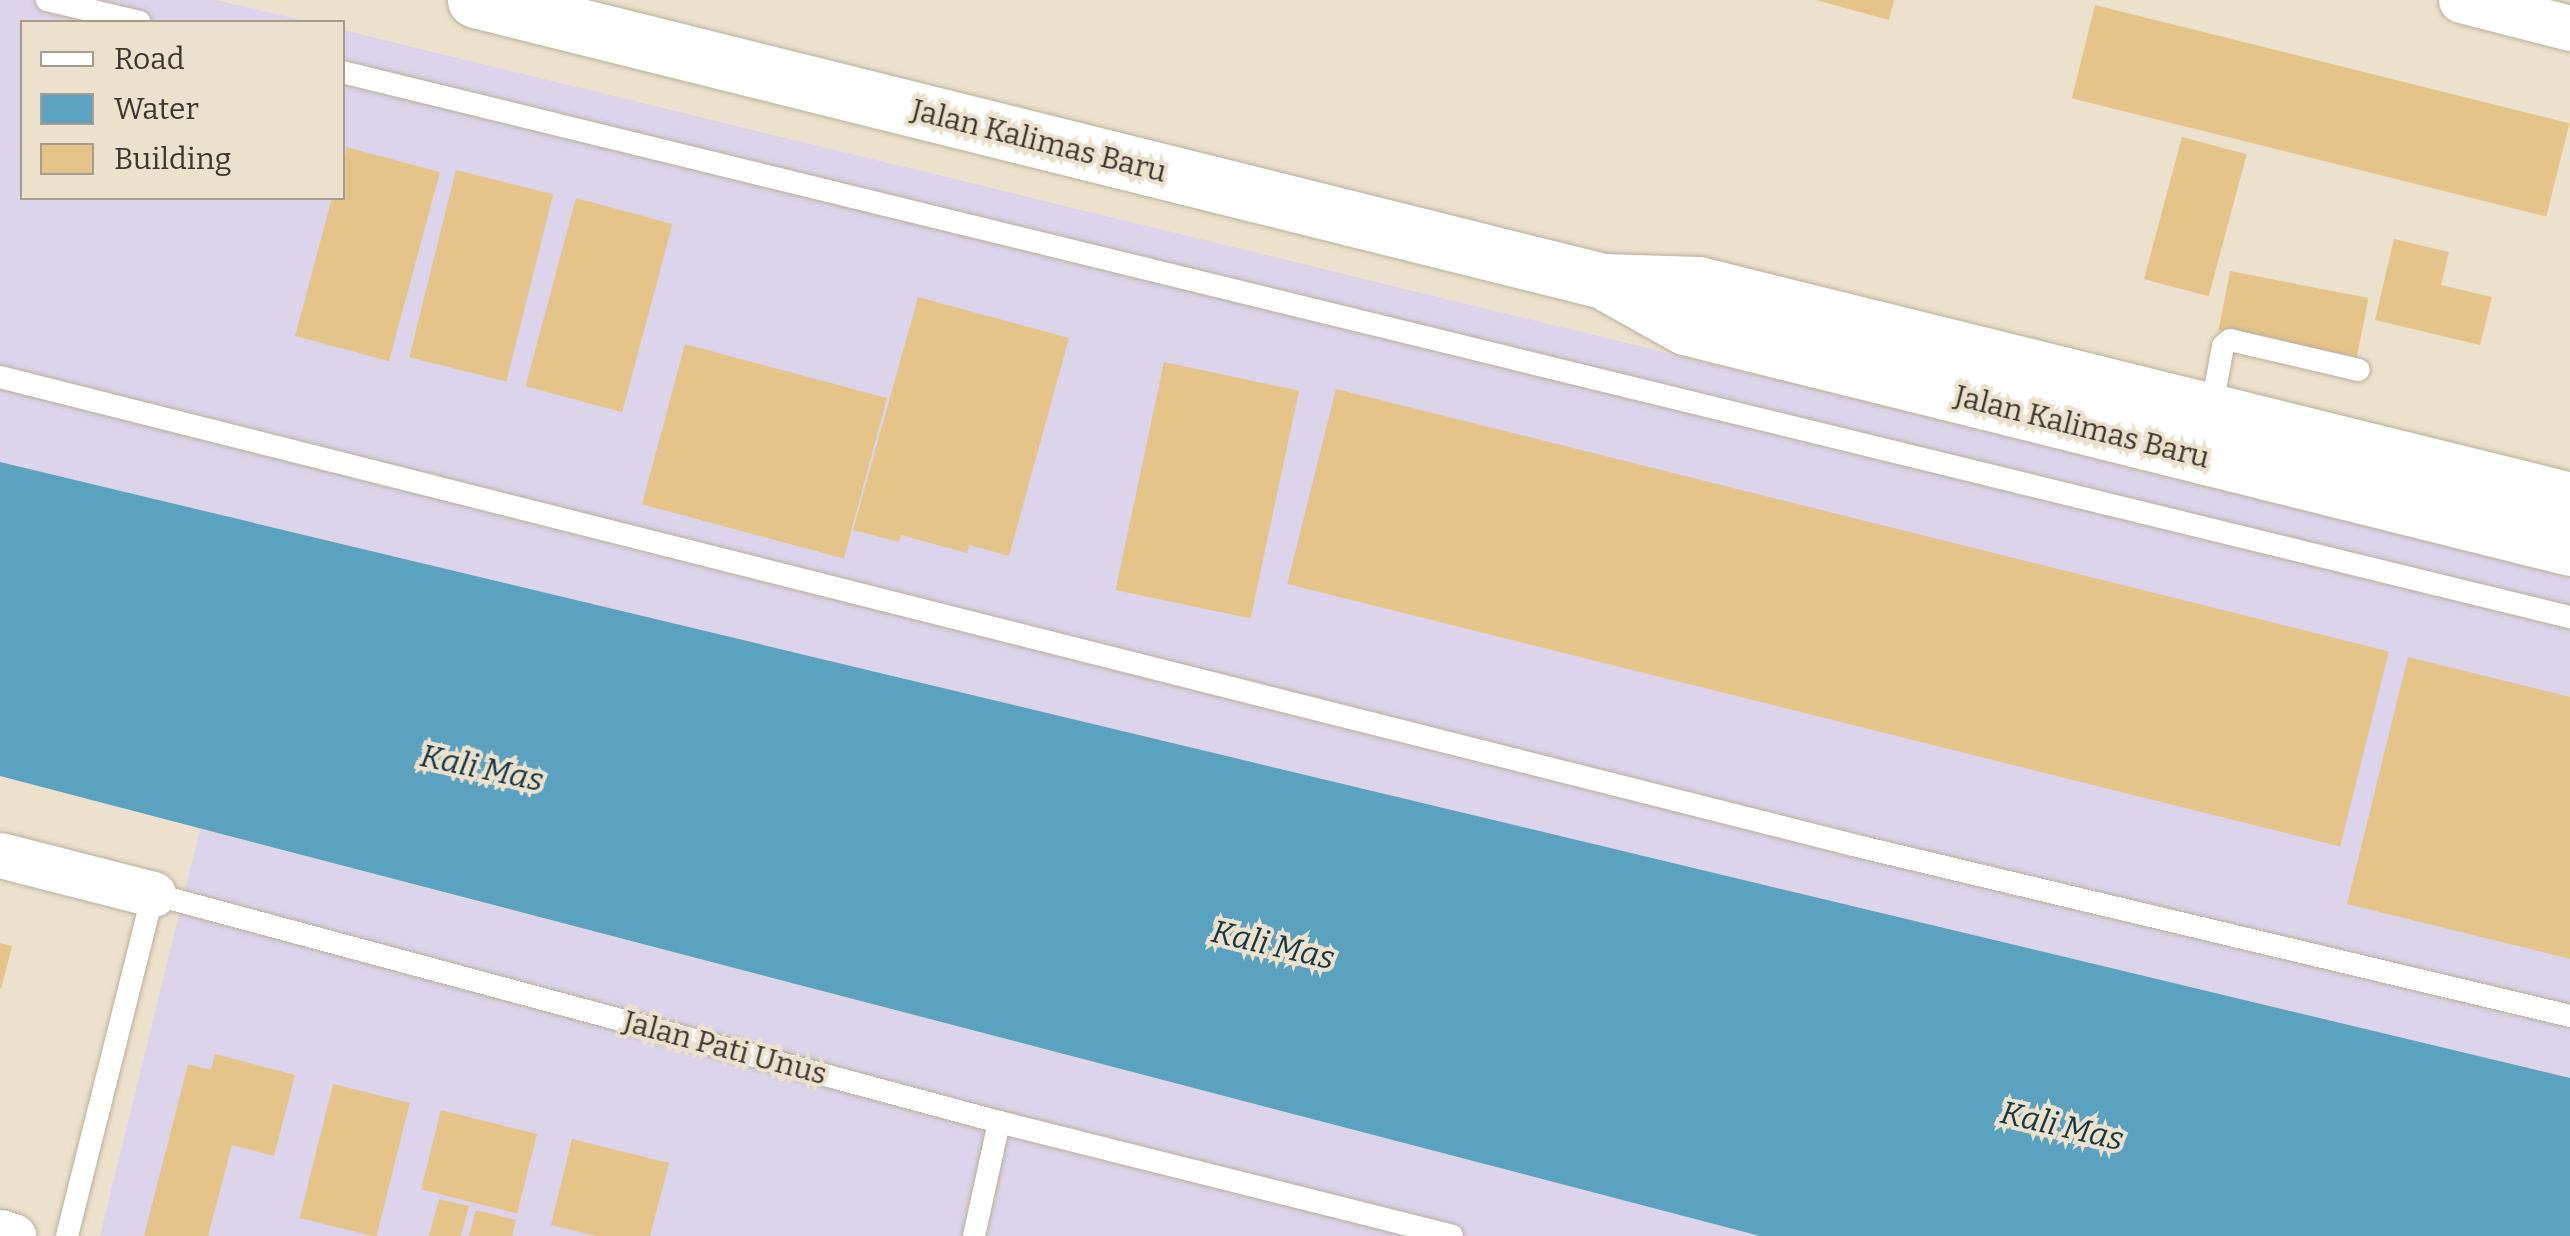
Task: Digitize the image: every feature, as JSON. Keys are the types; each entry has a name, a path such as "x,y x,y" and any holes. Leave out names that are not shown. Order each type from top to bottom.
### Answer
{"street":[{"name":"Jalan Kalimas Baru","path":"475,0 1602,281 1698,284 2570,500"},
{"path":"2461,0 2570,28"},
{"name":"Jalan Kalimas Baru","path":"1602,281 1684,327 2570,548"},
{"name":"Jalan Pati Unus","path":"0,855 153,894"},
{"path":"0,1232 13,1236"}],"lane":[{"path":"47,0 131,20"},
{"path":"345,73 2570,617"},
{"path":"2211,411 2222,346 2230,340 2359,370"},
{"path":"0,378 1834,840 2570,1016"},
{"path":"67,1236 153,894"},
{"name":"Jalan Pati Unus","path":"153,894 999,1122 1452,1236"},
{"path":"974,1236 999,1122"}],"shaded area":[{"path":"0,0 216,0 301,20 20,20 20,200 345,200 345,30 2570,573 2570,1078 0,462"},
{"path":"200,829 1760,1236 100,1236"}],"water":[{"name":"Kali Mas","path":"0,462 2570,1078 2570,1236 1760,1236 0,776"}],"building":[{"path":"1816,0 1894,0 1889,20"},
{"path":"2095,5 2569,123 2546,216 2072,98"},
{"path":"2182,137 2247,154 2209,296 2144,279"},
{"path":"346,147 440,172 389,361 295,336 331,200 345,200"},
{"path":"456,170 553,194 506,381 409,357"},
{"path":"576,198 673,224 622,412 526,386"},
{"path":"2394,239 2449,252 2441,285 2492,297 2480,345 2375,320"},
{"path":"2230,271 2368,298 2357,357 2219,330"},
{"path":"918,297 1069,338 1009,556 969,545 967,553 901,535 899,542 853,530"},
{"path":"685,344 887,398 844,558 642,504"},
{"path":"1164,362 1299,391 1251,619 1116,590"},
{"path":"1336,389 2389,651 2340,847 1287,584"},
{"path":"2408,657 2570,697 2570,959 2347,904"},
{"path":"0,943 12,946 1,989 0,988"},
{"path":"215,1054 295,1075 274,1156 232,1145 208,1236 144,1236 188,1064 211,1070"},
{"path":"333,1084 410,1103 377,1236 300,1218"},
{"path":"441,1110 537,1134 517,1214 421,1190"},
{"path":"572,1139 669,1163 650,1236 596,1236 551,1225"},
{"path":"439,1199 469,1206 461,1236 429,1236"},
{"path":"476,1210 516,1220 512,1236 469,1236"}]}
